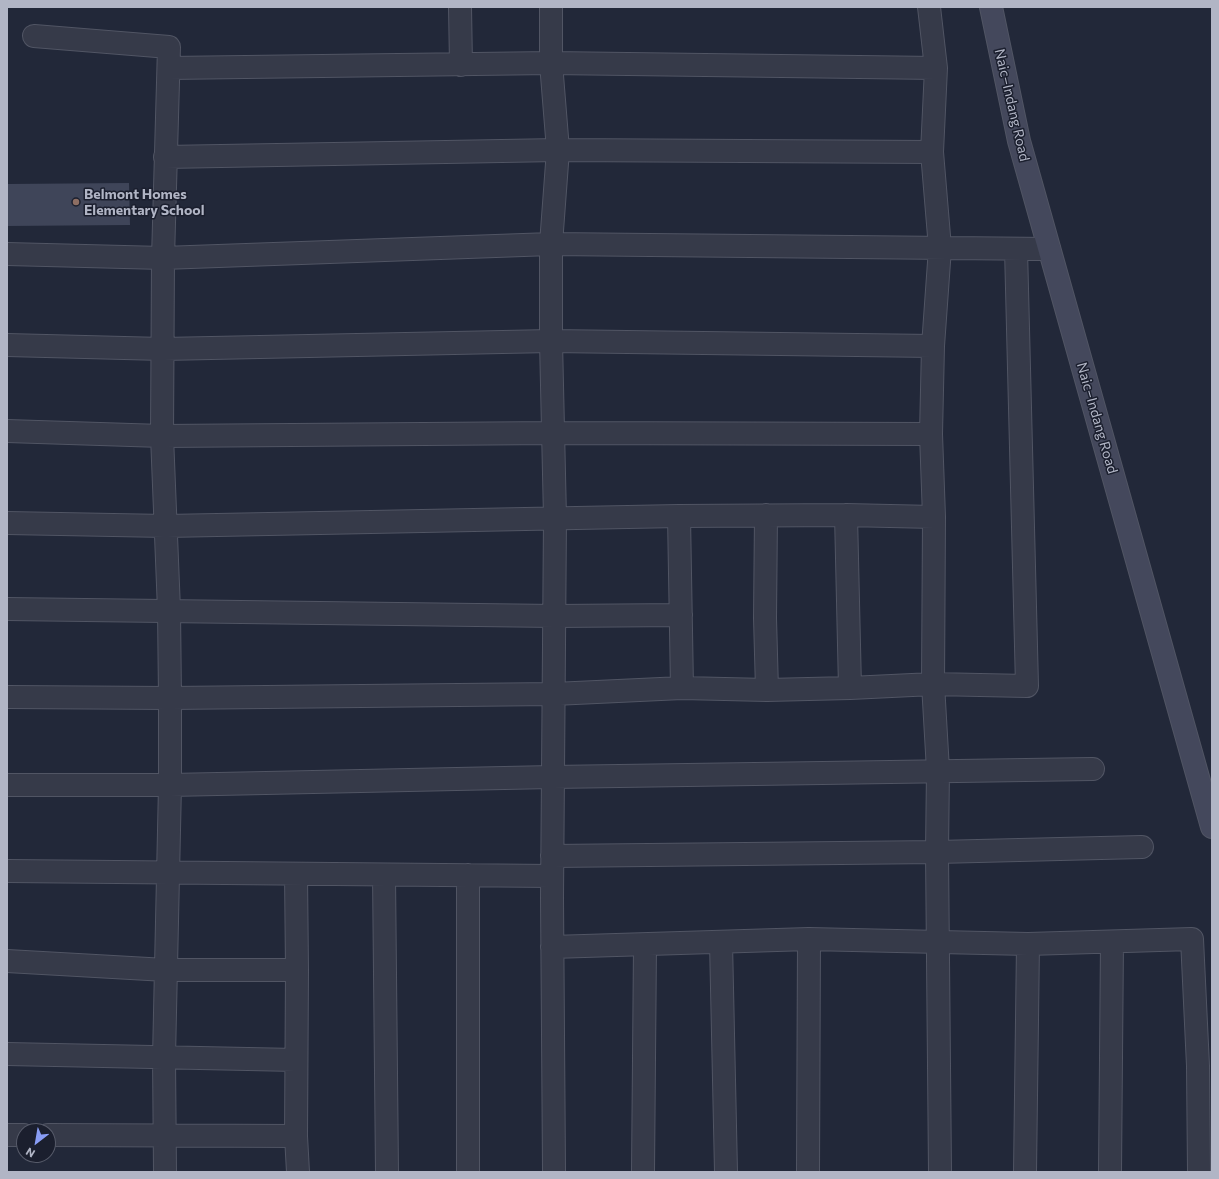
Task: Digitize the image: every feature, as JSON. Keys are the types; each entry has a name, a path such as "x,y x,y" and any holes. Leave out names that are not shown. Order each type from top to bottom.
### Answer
{"main road":[{"name":"Naic–Indang Road","path":"991,7 1019,141 1212,827"}],"street":[{"path":"460,7 462,65"},
{"path":"551,7 551,63 558,150 551,244 551,341 555,518 552,776 554,1172"},
{"path":"928,7 936,68 932,152 940,248 933,346 931,434 934,517 933,684 938,770 937,942 940,1172"},
{"path":"34,36 169,47 163,258 162,436 169,610 170,698 170,785 164,1058 164,1172"},
{"path":"168,68 551,63 936,68"},
{"path":"166,157 558,150 932,152"},
{"path":"7,254 163,258 551,244 1049,249"},
{"path":"7,697 170,698 554,694 682,688 767,690 933,684 1028,686 1016,249"},
{"path":"7,345 163,349 551,341 933,346"},
{"path":"7,431 162,436 554,433 931,434"},
{"path":"766,515 765,618 767,690"},
{"path":"7,523 166,526 679,516 846,515 934,517"},
{"path":"846,515 850,688"},
{"path":"679,516 682,688"},
{"path":"7,609 555,616 681,615"},
{"path":"7,785 170,785 552,776 1093,769"},
{"path":"7,871 468,875 552,866 937,852 1142,848"},
{"path":"296,874 296,1136 298,1172"},
{"path":"384,875 387,1172"},
{"path":"468,875 468,1172"},
{"path":"552,947 809,939 1028,944 1192,940 1198,1066 1199,1172"},
{"path":"808,1172 809,939"},
{"path":"721,942 726,1172"},
{"path":"1110,1172 1112,942"},
{"path":"643,1172 646,944"},
{"path":"1025,1172 1028,944"},
{"path":"7,960 166,970 297,970"},
{"path":"7,1054 296,1060"},
{"path":"56,1135 296,1136"}],"building":[{"path":"129,183 130,225 7,226 7,184"}],"place":[{"name":"Belmont Homes Elementary School","path":"76,202"}]}
